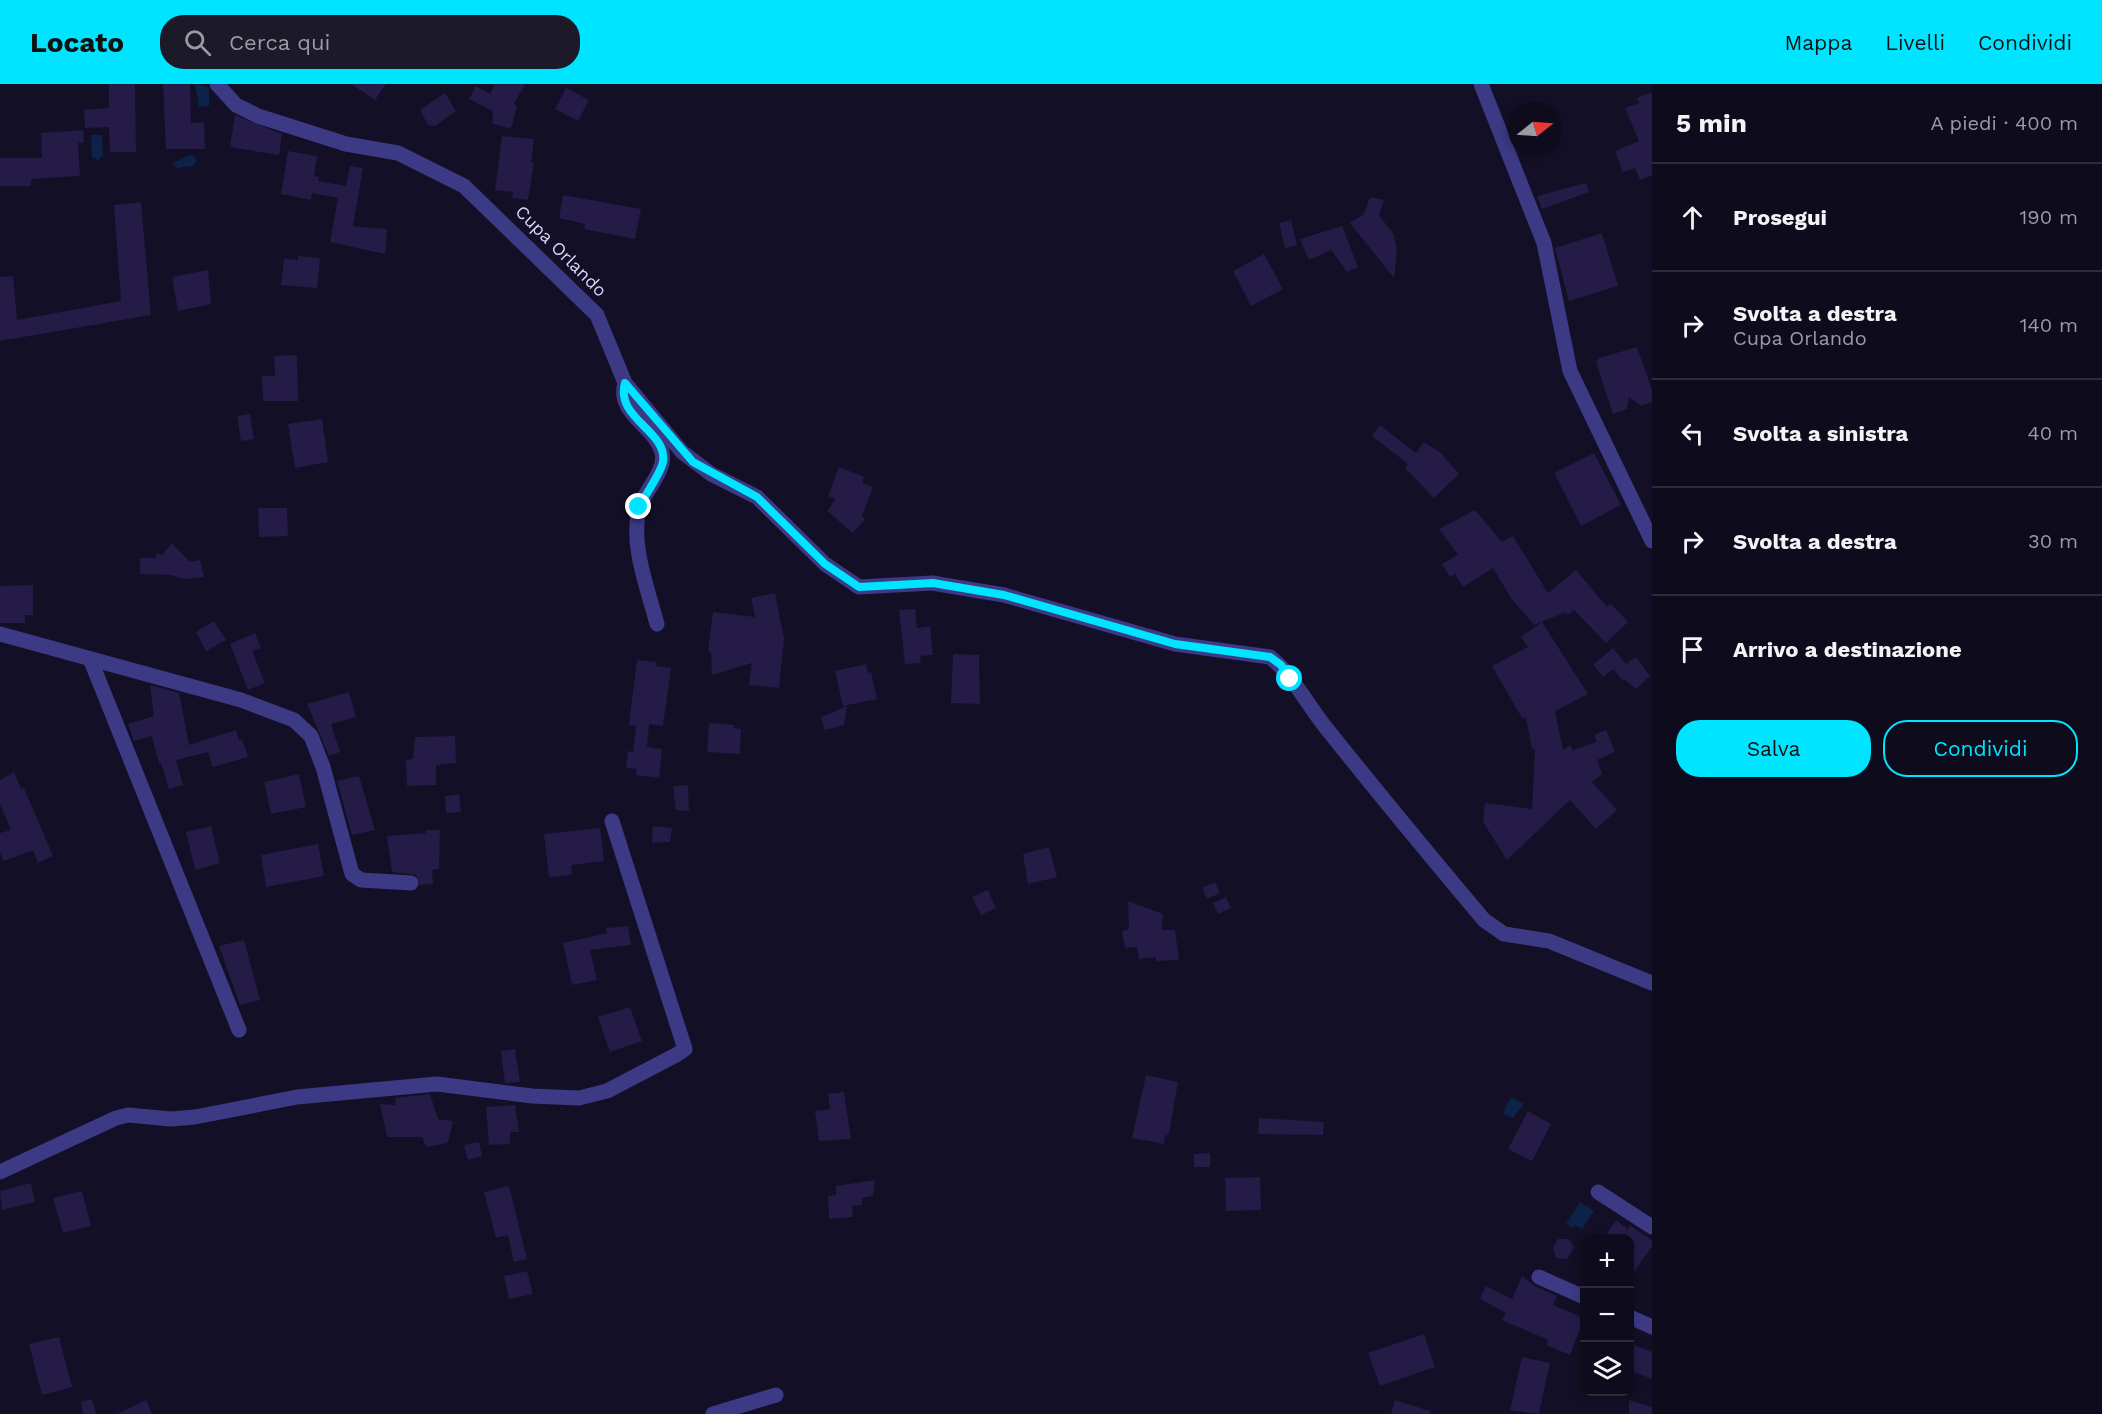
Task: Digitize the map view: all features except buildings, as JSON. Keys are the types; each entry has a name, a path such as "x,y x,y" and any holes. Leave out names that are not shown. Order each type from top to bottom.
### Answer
{"street":[{"name":"Cupa Orlando","path":"217,84 236,105 258,116 346,144 398,153 465,186 597,315 625,383 693,462 757,497 825,564 859,587 933,583 1004,595 1175,644 1270,657 1281,665 1311,709 1376,791 1494,930 1549,941 1652,983"},
{"path":"1481,84 1544,243 1570,371 1652,541"},
{"path":"625,383 622,393 624,403 658,443 662,453 663,463 639,507 636,527 640,554 657,624"},
{"path":"0,634 91,661 241,700 294,720 311,736 323,767 352,874 361,880 411,884"},
{"path":"91,661 239,1030"},
{"path":"0,1172 116,1118 129,1115 171,1119 195,1117 297,1097 438,1084 532,1096 579,1098 607,1091 676,1055 685,1049 612,821"},
{"path":"1598,1192 1652,1227"},
{"path":"1539,1277 1580,1295"},
{"path":"1634,1319 1652,1326"},
{"path":"714,1414 776,1395"}],"water":[{"path":"195,84 209,87 209,106 199,107"},
{"path":"91,135 102,135 103,156 98,160 92,157"},
{"path":"189,155 197,160 193,166 177,168 172,164"},
{"path":"1511,1097 1524,1104 1513,1118 1503,1113"},
{"path":"1580,1202 1594,1211 1582,1229 1575,1225 1572,1228 1566,1224"}],"route":[{"path":"639,507 663,463 662,453 658,443 624,403 622,393 625,383 682,452 693,462 711,474 757,497 825,564 859,587 933,583 1004,595 1134,630 1175,644 1270,657 1281,665 1290,679"}]}
